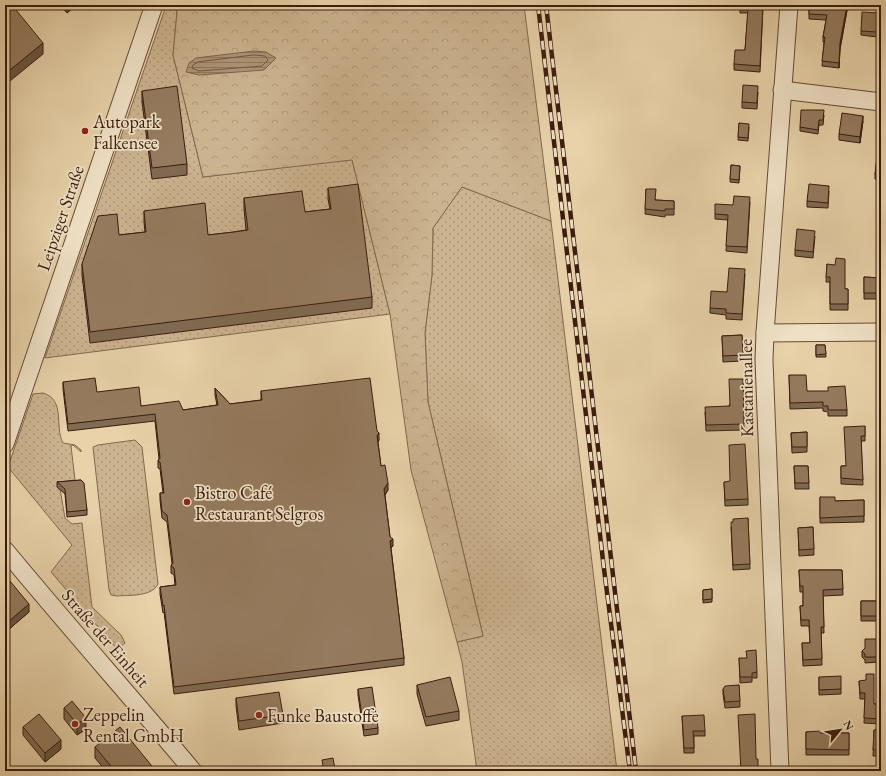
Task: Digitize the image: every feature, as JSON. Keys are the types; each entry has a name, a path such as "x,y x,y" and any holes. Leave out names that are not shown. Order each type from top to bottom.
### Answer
{"street":[{"name":"Leipziger Straße","path":"5,444 154,5"},
{"name":"Kastanienallee","path":"780,771 765,332 789,5"},
{"path":"782,90 881,102"},
{"path":"765,332 881,332"},
{"name":"Straße der Einheit","path":"5,550 52,608 138,704 193,771"}],"green space":[{"path":"174,5 177,12 173,55 203,177 352,159 390,314 45,358 166,6"},
{"path":"174,5 524,5 551,221 462,187 433,228 432,275 425,333 428,402 483,636 457,642 411,470 390,314 352,160 203,177 173,55 177,12"},
{"path":"462,187 551,221 617,771 477,771 462,662 457,642 483,636 428,402 425,333 432,275 433,228"},
{"path":"43,393 50,396 55,401 60,436 63,443 75,445 81,450 81,452 73,445 71,446 75,480 68,481 60,489 65,518 72,524 82,523 92,607 121,635 125,643 117,649 51,572 72,545 8,467 33,394"},
{"path":"135,440 142,447 158,584 151,591 146,593 117,596 111,595 109,590 93,447"}],"water":[{"path":"254,51 266,52 276,58 264,70 199,75 186,72 189,63 196,58"}],"building":[{"path":"5,5 12,5 43,43 5,74"},
{"path":"740,5 763,5 760,66 734,64 735,50 745,50 748,8 740,7"},
{"path":"809,5 847,5 840,43 839,63 822,61 825,37 823,37 827,15 809,14"},
{"path":"862,12 879,13 877,32 861,31"},
{"path":"743,85 758,86 757,103 742,102"},
{"path":"177,86 187,164 152,168 142,91"},
{"path":"801,110 824,110 823,120 819,120 818,130 800,127"},
{"path":"842,113 863,116 860,137 839,134"},
{"path":"739,123 749,124 748,138 738,137"},
{"path":"877,155 881,155 881,174 875,174"},
{"path":"731,165 740,166 739,180 730,179"},
{"path":"358,184 372,297 90,332 82,264 98,216 117,214 119,235 146,232 144,211 205,203 208,235 234,232 248,230 244,198 302,191 305,212 331,209 328,188"},
{"path":"809,184 829,186 828,203 807,201"},
{"path":"646,189 656,189 655,200 674,201 674,209 665,209 665,211 645,209"},
{"path":"734,196 750,197 747,247 726,246 728,215 715,214 715,204 733,205"},
{"path":"797,229 815,231 813,252 795,250"},
{"path":"836,258 845,259 845,289 848,289 848,304 830,304 830,277 826,277 827,264 835,265"},
{"path":"729,268 745,269 742,314 726,313 726,309 710,308 711,291 727,292"},
{"path":"864,277 881,278 881,293 864,293"},
{"path":"742,335 743,355 723,356 722,336"},
{"path":"816,345 825,345 826,354 816,355"},
{"path":"789,375 806,375 807,391 828,391 828,387 845,386 847,410 828,410 828,406 823,406 823,402 790,403"},
{"path":"95,378 97,392 139,387 141,406 179,401 183,410 218,405 215,388 230,404 262,400 261,391 370,378 377,431 379,433 377,436 381,466 385,465 388,483 384,489 390,537 393,539 390,541 404,658 174,687 164,605 163,606 160,587 176,585 174,568 171,566 173,563 167,515 162,511 160,493 164,493 160,462 158,461 160,458 155,414 68,424 63,382"},
{"path":"729,379 743,379 744,424 706,425 705,407 730,406"},
{"path":"865,426 865,436 861,436 863,480 841,478 841,466 846,466 844,427"},
{"path":"807,432 807,447 792,447 791,433"},
{"path":"745,444 748,499 725,500 724,482 730,481 729,445"},
{"path":"794,466 808,466 809,483 795,483"},
{"path":"81,480 84,483 87,510 67,512 65,489 57,482"},
{"path":"820,497 835,497 835,501 864,500 864,516 820,518"},
{"path":"748,518 750,564 733,565 731,522 733,522 733,519"},
{"path":"813,527 814,549 799,550 798,528"},
{"path":"799,570 842,570 843,589 823,590 824,627 821,627 822,659 803,660 802,643 810,643 809,620 801,620 800,606 803,606 803,586 800,586"},
{"path":"5,575 29,604 8,622 5,618"},
{"path":"712,589 712,599 703,600 703,590"},
{"path":"861,601 881,601 881,631 880,616 861,616"},
{"path":"865,639 880,639 881,657 865,657 865,654 862,651 865,648"},
{"path":"756,650 757,672 752,673 752,677 740,677 739,658 747,658 746,651"},
{"path":"866,674 874,674 874,704 881,704 881,719 864,718 865,693 860,693 859,681 866,680"},
{"path":"841,676 841,689 819,690 819,677"},
{"path":"450,677 459,711 426,717 417,685"},
{"path":"739,685 740,701 725,702 723,689 725,686"},
{"path":"372,687 378,728 364,730 358,689"},
{"name":"Funke Baustoffe","path":"279,692 283,715 239,721 236,698"},
{"path":"72,701 86,718 77,724 64,708"},
{"path":"39,714 61,740 45,753 23,727"},
{"path":"755,714 756,759 758,759 758,771 741,771 738,715"},
{"path":"704,715 705,731 693,731 694,748 684,748 682,716"},
{"path":"120,727 156,771 115,771 95,747"},
{"path":"874,730 881,730 881,750 873,750"},
{"path":"820,731 820,733 849,733 849,750 806,749 806,732"},
{"path":"333,758 335,769 341,768 341,771 314,771 314,767 323,766 322,760"}],"railway":[{"path":"538,5 604,569 630,771"},
{"path":"546,5 636,771"}],"place":[{"name":"Autopark Falkensee","path":"85,131"},
{"name":"Bistro Café Restaurant Selgros","path":"187,502"},
{"name":"Funke Baustoffe","path":"259,715"},
{"name":"Zeppelin Rental GmbH","path":"75,724"}]}
